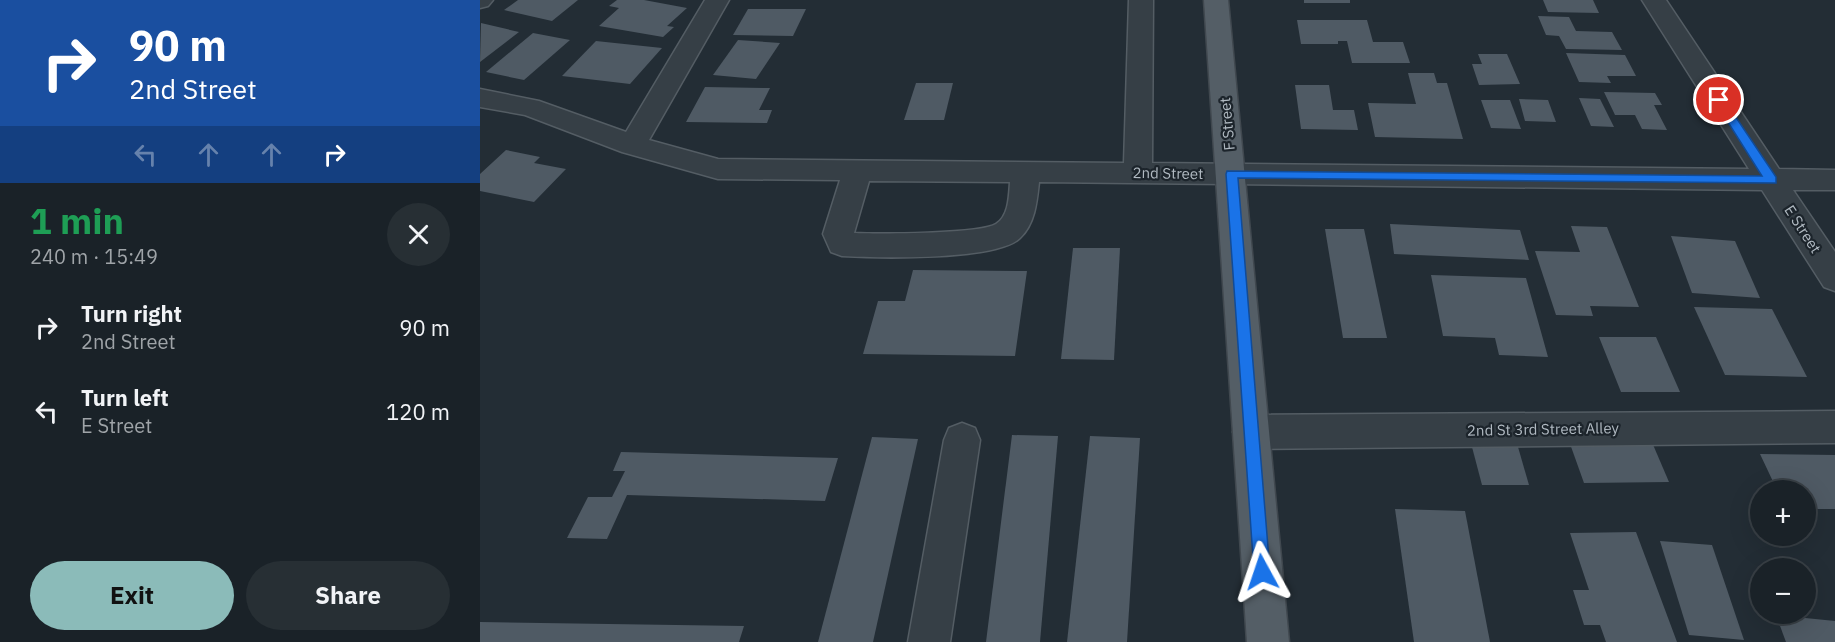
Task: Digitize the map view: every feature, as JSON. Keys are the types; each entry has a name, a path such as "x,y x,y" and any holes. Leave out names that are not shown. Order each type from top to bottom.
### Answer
{"main road":[{"name":"F Street","path":"1216,0 1232,174 1268,642"}],"street":[{"path":"632,145 717,0"},
{"path":"1138,173 1141,0"},
{"name":"E Street","path":"1654,0 1835,278"},
{"name":"2nd Street","path":"480,98 530,107 632,145 718,169 1835,180"},
{"path":"858,170 838,234 842,244 985,241 1007,234 1020,215 1026,172"},
{"name":"2nd St 3rd Street Alley","path":"1251,432 1835,427"},
{"path":"929,642 962,440"}],"building":[{"path":"518,0 578,0 552,21 504,10"},
{"path":"617,0 644,0 687,8 667,26 674,27 663,37 599,26 619,8 609,6"},
{"path":"1304,0 1350,0 1350,3 1304,3"},
{"path":"1543,0 1593,0 1599,13 1548,12"},
{"path":"748,9 806,9 793,36 733,35"},
{"path":"1538,16 1569,17 1576,31 1612,32 1622,50 1566,49 1559,36 1546,35"},
{"path":"1297,20 1367,20 1373,42 1403,42 1410,63 1352,63 1347,41 1338,41 1338,44 1301,44"},
{"path":"481,23 519,32 480,62"},
{"path":"533,33 570,40 524,80 486,72"},
{"path":"738,40 780,43 756,79 713,75"},
{"path":"596,41 662,48 630,84 562,76"},
{"path":"1566,53 1625,55 1636,76 1607,76 1611,83 1579,82"},
{"path":"1478,54 1507,54 1520,84 1479,85 1472,64 1482,64"},
{"path":"1408,73 1434,73 1437,83 1447,83 1463,139 1375,137 1368,103 1416,104"},
{"path":"916,83 953,83 944,120 904,120"},
{"path":"1295,85 1329,85 1333,110 1354,110 1358,130 1301,129"},
{"path":"705,87 770,88 759,110 772,110 767,123 686,122"},
{"path":"1604,92 1655,93 1662,105 1654,105 1667,130 1642,129 1635,115 1615,115"},
{"path":"1579,98 1600,99 1614,127 1591,126"},
{"path":"1519,99 1548,100 1556,122 1525,121"},
{"path":"1481,100 1510,100 1521,129 1491,128"},
{"path":"506,150 540,157 534,163 566,169 534,202 480,191 480,174"},
{"path":"1390,224 1520,230 1529,260 1394,254"},
{"path":"1571,226 1607,227 1639,307 1590,306 1593,316 1556,315 1535,251 1580,252"},
{"path":"1325,229 1364,229 1387,338 1343,338"},
{"path":"1671,236 1735,241 1760,298 1692,293"},
{"path":"1073,248 1120,248 1114,360 1061,359"},
{"path":"913,270 1027,271 1015,356 863,354 878,301 905,301"},
{"path":"1431,275 1526,278 1548,357 1499,355 1495,338 1443,336"},
{"path":"1694,307 1772,309 1807,377 1725,375"},
{"path":"1599,337 1656,337 1680,392 1621,392"},
{"path":"1012,435 1058,436 1040,642 986,642"},
{"path":"1090,436 1140,438 1127,642 1067,642"},
{"path":"872,437 918,439 873,642 818,642"},
{"path":"1651,440 1669,482 1584,483 1569,441"},
{"path":"1472,447 1518,447 1529,485 1482,485"},
{"path":"621,452 838,458 825,501 627,495 607,539 567,538 588,497 612,497 625,471 613,471"},
{"path":"1760,454 1835,455 1835,509 1816,509 1816,480 1772,480"},
{"path":"1395,509 1465,511 1490,642 1414,642"},
{"path":"1636,532 1677,642 1606,642 1600,625 1584,625 1573,590 1589,590 1570,533"},
{"path":"1660,541 1712,545 1744,640 1689,635"},
{"path":"1816,619 1835,621 1835,642 1786,642 1779,624 1816,624"},
{"path":"480,622 744,626 739,642 480,642"}],"route":[{"path":"1262,572 1232,174 1771,180 1719,100"}]}
